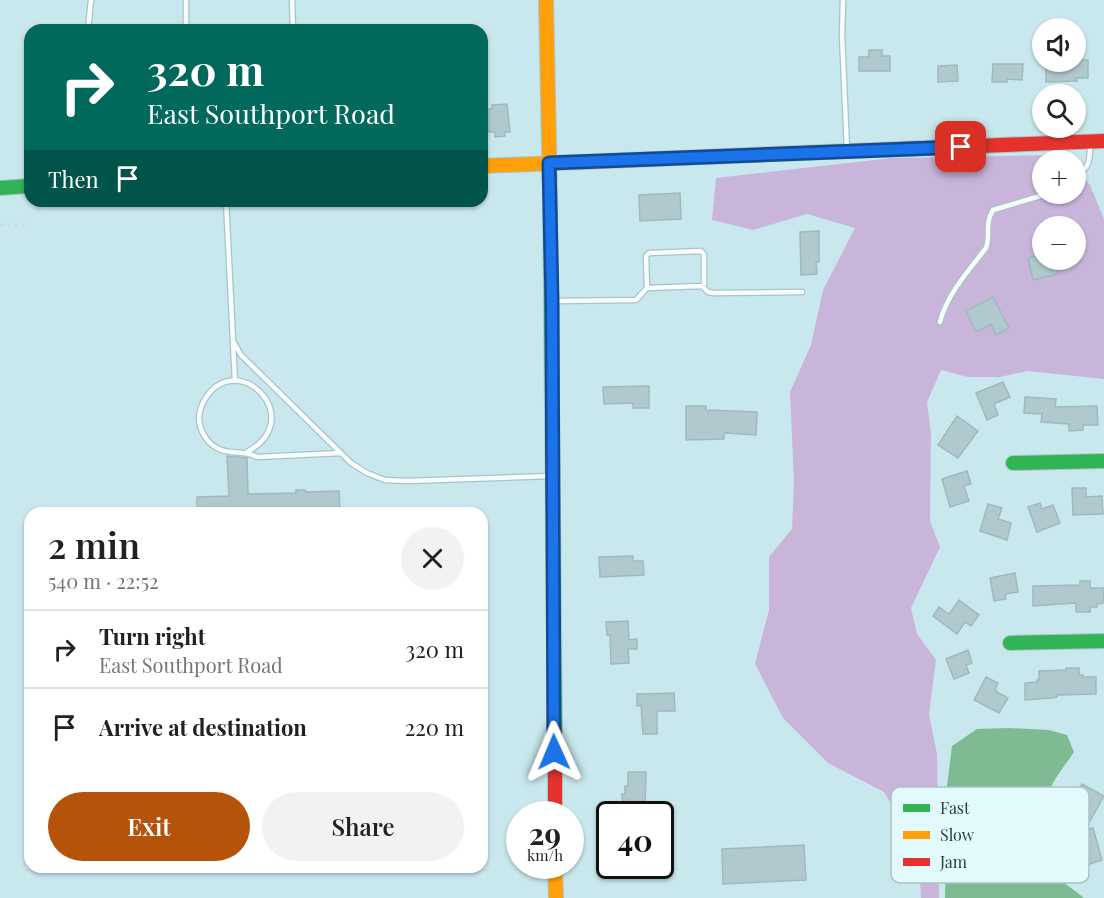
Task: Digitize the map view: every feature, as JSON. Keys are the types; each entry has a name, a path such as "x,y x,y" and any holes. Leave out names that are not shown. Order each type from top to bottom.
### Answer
{"street":[{"path":"546,0 552,301 555,801"},
{"path":"488,166 1097,141"},
{"path":"0,188 24,186"},
{"path":"1013,464 1104,461"},
{"path":"1010,643 1104,641"},
{"path":"555,879 556,898"}],"lane":[{"path":"89,24 91,0"},
{"path":"186,0 186,24"},
{"path":"292,0 293,24"},
{"path":"843,0 842,35 847,151"},
{"path":"1086,169 1097,141"},
{"path":"940,322 960,281 986,248 987,224 993,210 1032,198"},
{"path":"226,207 235,381"},
{"path":"552,301 636,300 647,288 646,256 649,253 701,251 704,254 704,284 702,286"},
{"path":"647,288 702,286 708,292 713,293 802,292"},
{"path":"233,341 241,355 351,463 367,473 385,480 408,481 552,476"},
{"path":"247,452 265,438 270,428 272,417 270,405 257,388 235,381 223,383 204,398 200,409 199,420 202,431 216,448 227,452 247,452 257,457 341,453"}],"path":[{"path":"0,225 29,224"}],"shaded area":[{"path":"1032,156 1032,204 1086,204 1086,181 1104,219 1104,379 1027,371 1000,377 968,377 941,370 927,402 931,434 930,521 940,547 911,608 917,634 936,660 929,714 937,754 937,787 891,787 891,804 884,792 828,763 783,718 755,664 769,610 769,557 792,529 794,481 790,392 811,345 823,290 855,228 807,214 753,230 712,220 716,178 892,158"},
{"path":"977,729 1049,730 1067,735 1074,752 1051,787 947,787 952,746"},
{"path":"920,883 939,883 939,898 921,898"},
{"path":"945,883 1064,883 1084,898 945,898"}],"building":[{"path":"869,50 882,50 882,56 890,56 890,71 859,71 859,57 869,57"},
{"path":"1086,60 1088,60 1088,78 1076,78 1077,81 1046,82 1046,72 1086,72"},
{"path":"993,64 1023,64 1022,80 1007,79 1007,82 992,82"},
{"path":"957,65 958,81 938,82 938,66"},
{"path":"507,104 510,132 505,132 505,136 495,137 495,132 488,132 488,109 492,109 492,105"},
{"path":"680,193 681,219 640,221 639,195"},
{"path":"819,231 817,274 801,275 800,232"},
{"path":"1032,257 1032,270 1057,270 1058,274 1033,280 1028,258"},
{"path":"993,297 1009,328 996,335 991,324 976,332 966,311"},
{"path":"1003,382 1010,397 994,404 998,415 987,420 976,393"},
{"path":"649,386 649,408 633,408 633,403 604,404 603,387"},
{"path":"1025,397 1056,399 1055,407 1097,406 1098,425 1083,425 1083,430 1069,431 1069,424 1041,422 1042,414 1024,413"},
{"path":"686,406 706,406 706,410 757,412 756,435 724,433 724,439 686,440"},
{"path":"957,416 978,431 958,458 938,445"},
{"path":"227,456 247,458 248,494 296,493 296,490 339,491 340,507 197,507 197,497 229,496"},
{"path":"967,471 971,484 964,486 969,501 950,507 942,479"},
{"path":"1072,488 1086,488 1086,497 1102,496 1103,514 1073,515"},
{"path":"1040,503 1042,509 1053,505 1060,523 1037,532 1028,507"},
{"path":"988,504 1002,508 998,519 1011,523 1007,540 980,531"},
{"path":"633,556 633,561 643,561 644,575 600,577 599,557"},
{"path":"1015,573 1018,592 1005,594 1006,599 994,601 990,578"},
{"path":"1080,581 1090,581 1090,588 1104,588 1104,603 1097,604 1097,607 1090,607 1090,612 1076,612 1076,603 1033,606 1033,586 1080,585"},
{"path":"959,600 979,615 971,626 965,622 957,634 933,616 939,607 949,614"},
{"path":"628,621 629,640 637,639 637,649 628,649 629,663 611,664 610,635 607,635 606,622"},
{"path":"968,650 972,663 966,665 969,673 954,679 946,659"},
{"path":"1066,668 1079,668 1079,675 1083,677 1096,677 1096,694 1057,695 1052,698 1025,700 1025,683 1037,682 1039,671 1066,670"},
{"path":"986,677 998,683 995,690 1008,698 999,713 974,700"},
{"path":"674,693 675,711 657,711 657,734 643,734 641,705 637,706 637,694"},
{"path":"628,772 646,772 645,801 622,801 622,794 625,794 625,786 628,786"},
{"path":"1089,788 1104,796 1089,820"},
{"path":"1093,828 1102,860 1089,864 1089,829"},
{"path":"804,845 806,880 723,884 722,849"}],"traffic: fast":[{"path":"0,188 24,186"},
{"path":"550,192 555,733"},
{"path":"1013,463 1104,461"},
{"path":"1010,643 1104,641"}],"traffic: slow":[{"path":"546,0 550,192"},
{"path":"488,166 900,149"},
{"path":"555,879 556,898"}],"traffic: jam":[{"path":"900,149 1104,141"},
{"path":"555,733 555,801"}],"route":[{"path":"554,752 552,301 549,163 961,147"}]}
